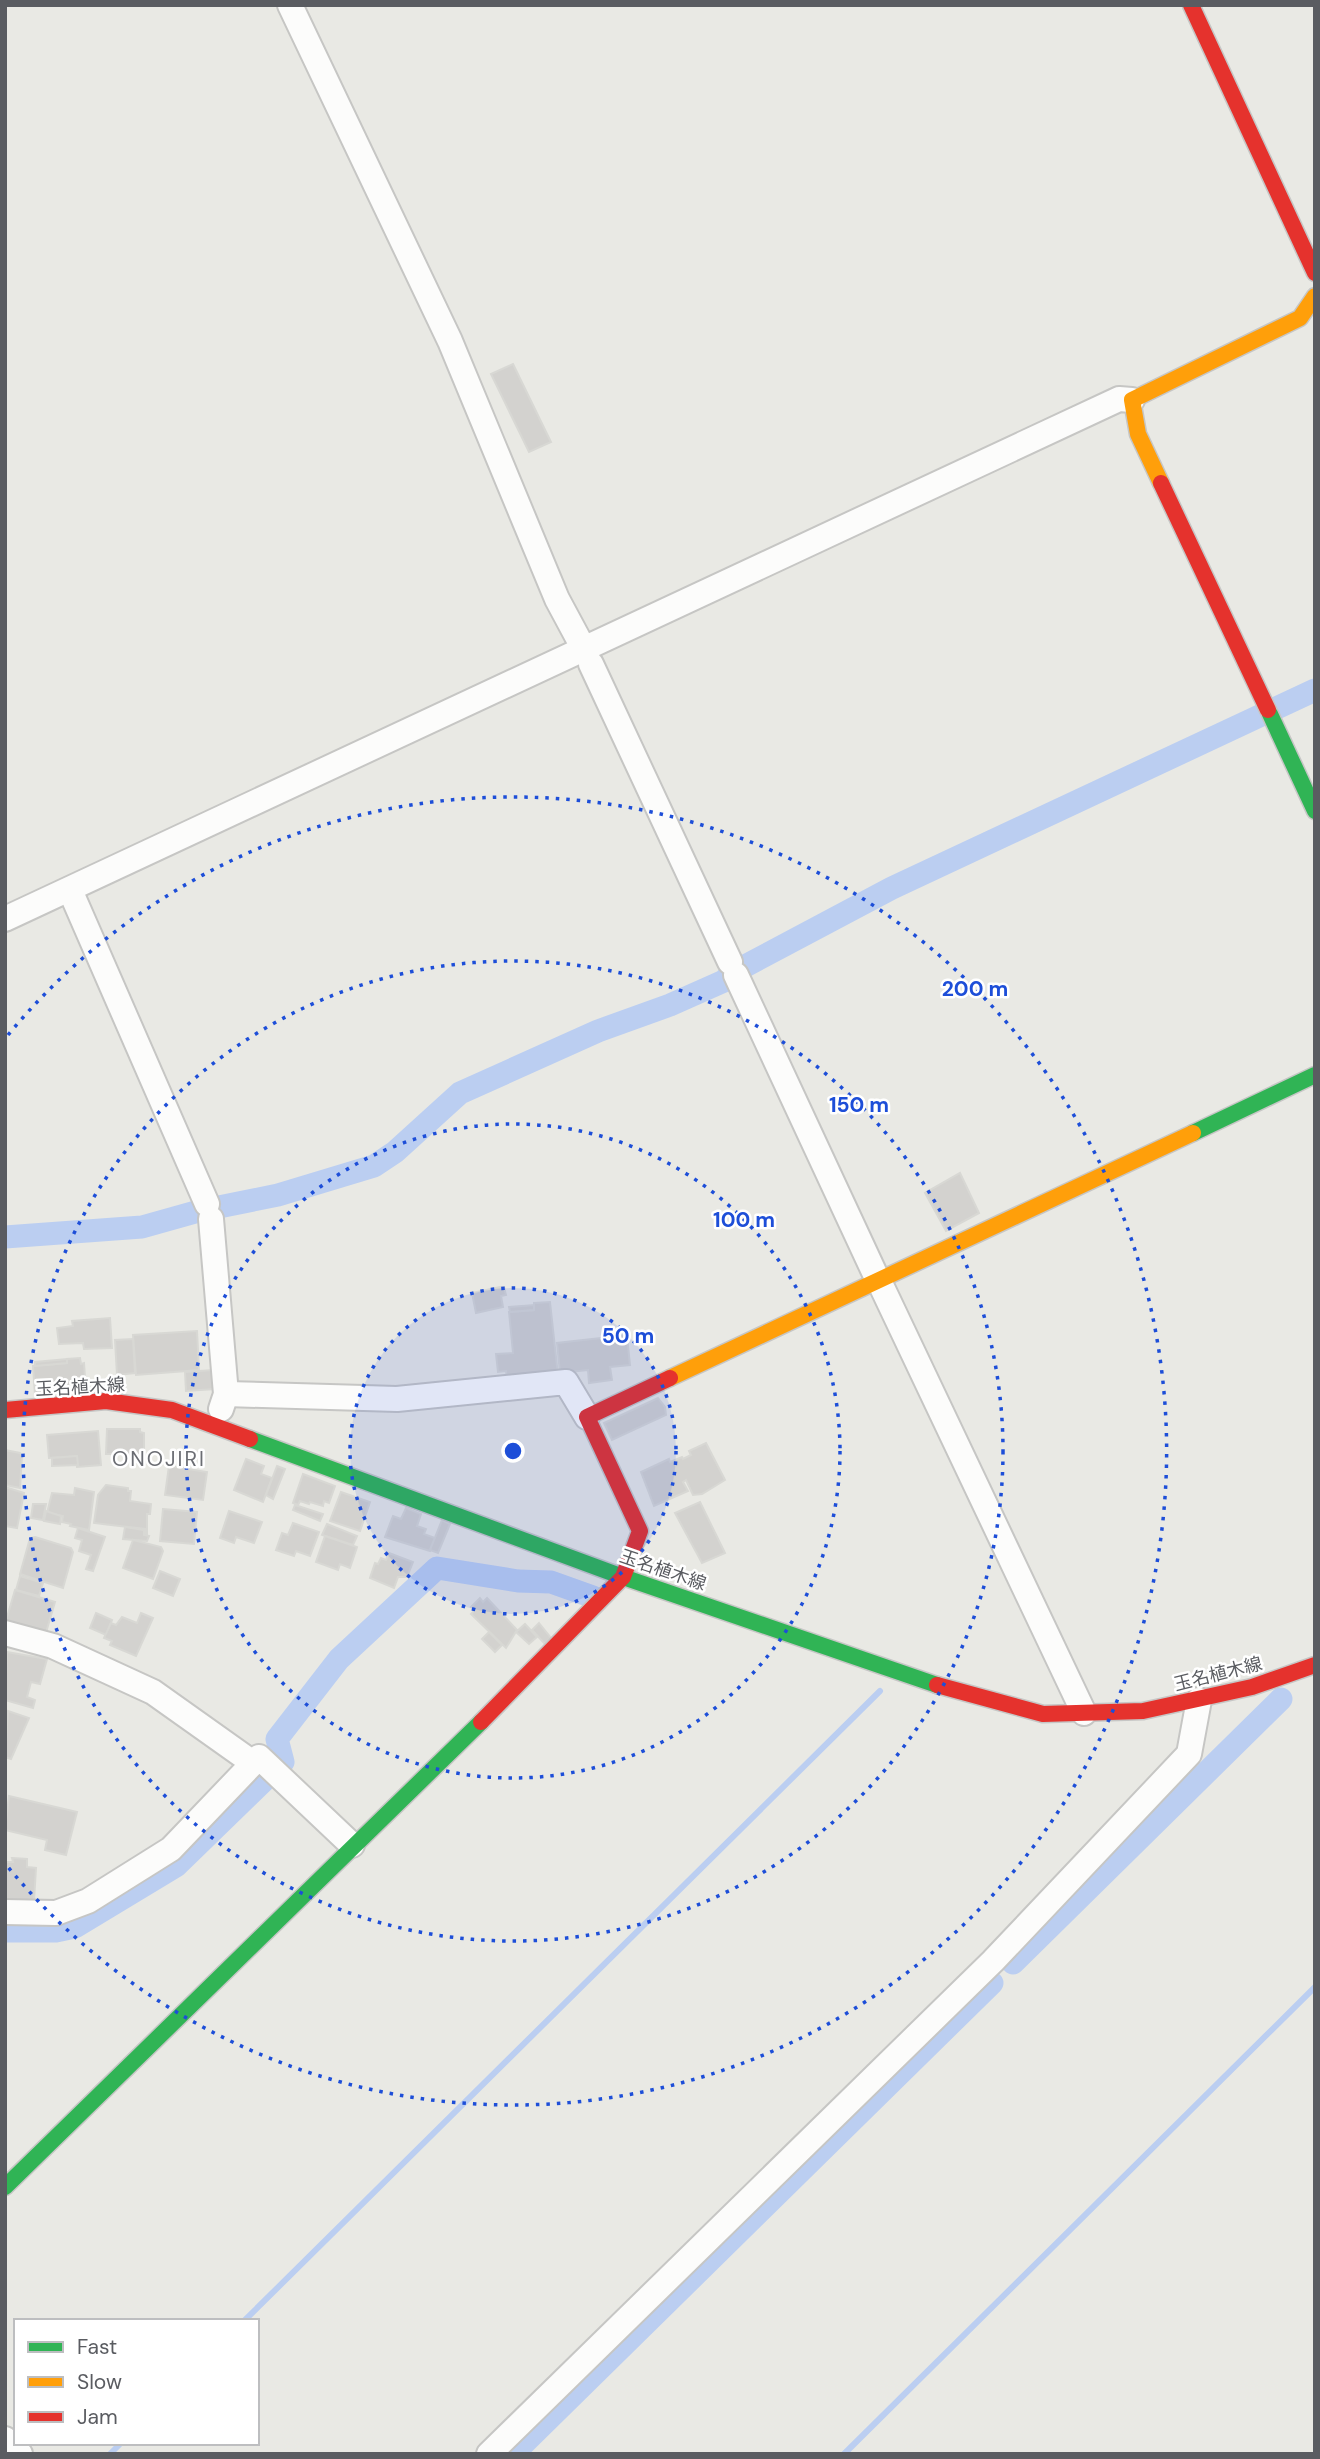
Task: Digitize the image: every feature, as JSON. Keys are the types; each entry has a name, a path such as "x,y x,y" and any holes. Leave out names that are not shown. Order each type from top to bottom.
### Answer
{"street":[{"path":"290,5 444,329 557,599 579,640"},
{"path":"1191,5 1315,273"},
{"path":"5,919 1106,405 1119,400 1132,400 1300,318 1315,296"},
{"path":"1132,400 1139,434 1315,811"},
{"path":"591,664 1084,1713"},
{"path":"71,890 209,1211 226,1394 215,1426"},
{"path":"587,1417 1315,1076"},
{"path":"5,2187 558,1646 622,1577 640,1531 587,1417 566,1382 397,1399 226,1394"},
{"name":"玉名植木線","path":"5,1410 117,1402 172,1410 622,1577 987,1701 1043,1714 1143,1711 1252,1687 1315,1665"},
{"path":"5,1633 53,1646 153,1692 253,1763"},
{"path":"489,2454 993,1961 1189,1754 1199,1700"},
{"path":"5,1913 56,1913 88,1901 171,1849 260,1757 352,1845"},
{"path":"5,2439 20,2454"}],"building":[{"path":"513,364 551,442 529,452 491,374"},
{"path":"960,1173 979,1213 946,1231 925,1193"},
{"path":"504,1287 506,1295 501,1296 503,1307 476,1313 472,1293"},
{"path":"550,1302 558,1375 507,1380 506,1371 498,1372 496,1354 513,1353 509,1312 534,1310 534,1303"},
{"path":"534,1305 534,1310 510,1312 509,1307"},
{"path":"110,1318 112,1348 84,1349 83,1343 59,1344 57,1328 73,1326 72,1321"},
{"path":"197,1331 199,1370 136,1375 133,1335"},
{"path":"627,1335 630,1365 610,1367 612,1380 589,1383 588,1370 560,1373 557,1343"},
{"path":"133,1339 135,1373 117,1375 115,1340"},
{"path":"80,1358 81,1364 84,1363 86,1391 35,1395 33,1366 67,1363 67,1359"},
{"path":"67,1359 67,1363 35,1366 35,1362"},
{"path":"213,1370 215,1389 186,1391 185,1372"},
{"path":"658,1398 665,1407 666,1415 612,1440 604,1423"},
{"path":"107,1429 140,1429 140,1432 144,1433 144,1457 137,1457 137,1454 106,1454"},
{"path":"98,1431 101,1465 77,1467 77,1456 49,1458 47,1435"},
{"path":"706,1443 725,1480 702,1494 693,1495 686,1480 683,1482 688,1491 654,1506 641,1472 669,1459 670,1462 682,1457 683,1459 691,1455 689,1451"},
{"path":"5,1450 20,1453 22,1456 20,1488 5,1485"},
{"path":"77,1456 78,1465 52,1466 52,1458"},
{"path":"246,1459 264,1466 261,1474 272,1478 263,1502 234,1490"},
{"path":"169,1466 207,1472 203,1500 165,1495"},
{"path":"277,1466 285,1469 273,1499 266,1495"},
{"path":"303,1474 335,1486 329,1503 324,1501 323,1506 300,1501 298,1505 293,1503"},
{"path":"106,1485 128,1488 128,1491 131,1491 130,1501 151,1504 150,1514 147,1514 147,1535 145,1529 94,1523 98,1495"},
{"path":"5,1487 24,1493 17,1528 5,1526"},
{"path":"75,1488 94,1492 89,1530 70,1526 71,1524 62,1522 63,1516 47,1513 52,1493 74,1495"},
{"path":"341,1492 370,1502 360,1531 330,1521"},
{"path":"700,1502 725,1553 702,1563 675,1513"},
{"path":"33,1504 46,1504 43,1520 31,1518"},
{"path":"295,1505 323,1514 320,1521 293,1510"},
{"path":"406,1508 421,1514 417,1526 426,1529 424,1534 435,1538 430,1551 385,1537 393,1516 401,1519"},
{"path":"163,1509 197,1512 194,1544 160,1541"},
{"path":"46,1511 61,1516 60,1524 44,1521"},
{"path":"229,1511 262,1522 254,1543 236,1537 234,1543 220,1538"},
{"path":"442,1520 450,1524 438,1553 430,1550"},
{"path":"293,1523 319,1532 310,1556 296,1551 294,1556 276,1550 282,1533 288,1535"},
{"path":"327,1524 357,1536 353,1545 322,1535"},
{"path":"125,1527 144,1530 144,1535 149,1536 147,1541 123,1539"},
{"path":"78,1528 105,1537 93,1571 86,1569 91,1555 79,1551 82,1540 75,1538"},
{"path":"325,1536 357,1547 350,1568 340,1564 338,1570 316,1562"},
{"path":"35,1537 71,1548 73,1552 63,1588 20,1574 30,1538"},
{"path":"133,1540 161,1547 163,1551 153,1579 123,1568"},
{"path":"389,1553 413,1562 407,1577 398,1577 394,1588 370,1578 375,1563 378,1564 381,1558 386,1560"},
{"path":"160,1571 180,1579 173,1596 153,1588"},
{"path":"20,1576 43,1583 39,1596 16,1590"},
{"path":"15,1590 55,1602 45,1636 5,1624"},
{"path":"480,1598 483,1602 487,1598 517,1630 506,1648 471,1614 475,1610 471,1607"},
{"path":"96,1613 112,1620 106,1635 90,1628"},
{"path":"141,1613 153,1618 136,1656 110,1645 112,1641 104,1638 111,1623 116,1625 122,1617 137,1623"},
{"path":"539,1623 551,1638 545,1644 532,1630"},
{"path":"525,1624 537,1637 529,1644 516,1632"},
{"path":"489,1632 502,1645 495,1652 482,1639"},
{"path":"7,1652 47,1659 40,1684 31,1682 27,1697 35,1700 33,1708 5,1700"},
{"path":"8,1711 29,1718 11,1759 5,1757"},
{"path":"9,1796 77,1812 66,1855 45,1850 47,1840 5,1830"},
{"path":"12,1858 27,1859 27,1867 36,1868 34,1901 5,1903 5,1862 13,1862"}],"waterway":[{"path":"5,1237 142,1227 199,1211 278,1195 374,1166 395,1152 460,1093 598,1031 670,1005 724,981 732,973 892,888 1315,690"},
{"path":"5,1931 56,1931 75,1927 176,1866 283,1762 277,1739 339,1659 437,1568 518,1581 551,1582 593,1597"},
{"path":"246,2319 880,1691"},
{"path":"1013,1963 1281,1699"},
{"path":"513,2454 992,1983"},
{"path":"844,2454 1315,1987"},
{"path":"110,2454 119,2445"}],"traffic: fast":[{"path":"1270,714 1315,811"},
{"path":"1193,1133 1315,1075"},
{"path":"250,1439 623,1577 937,1685"},
{"path":"5,2187 481,1722"}],"traffic: slow":[{"path":"1161,483 1138,434 1132,400 1300,318 1315,296"},
{"path":"670,1378 1193,1133"}],"traffic: jam":[{"path":"1191,5 1315,273"},
{"path":"1161,483 1268,710"},
{"path":"481,1722 623,1577 640,1531 587,1417 670,1378"},
{"path":"5,1410 106,1401 172,1410 250,1439"},
{"path":"937,1685 1043,1714 1143,1711 1252,1687 1315,1665"}],"district":[{"name":"ONOJIRI","path":"159,1459"}]}
